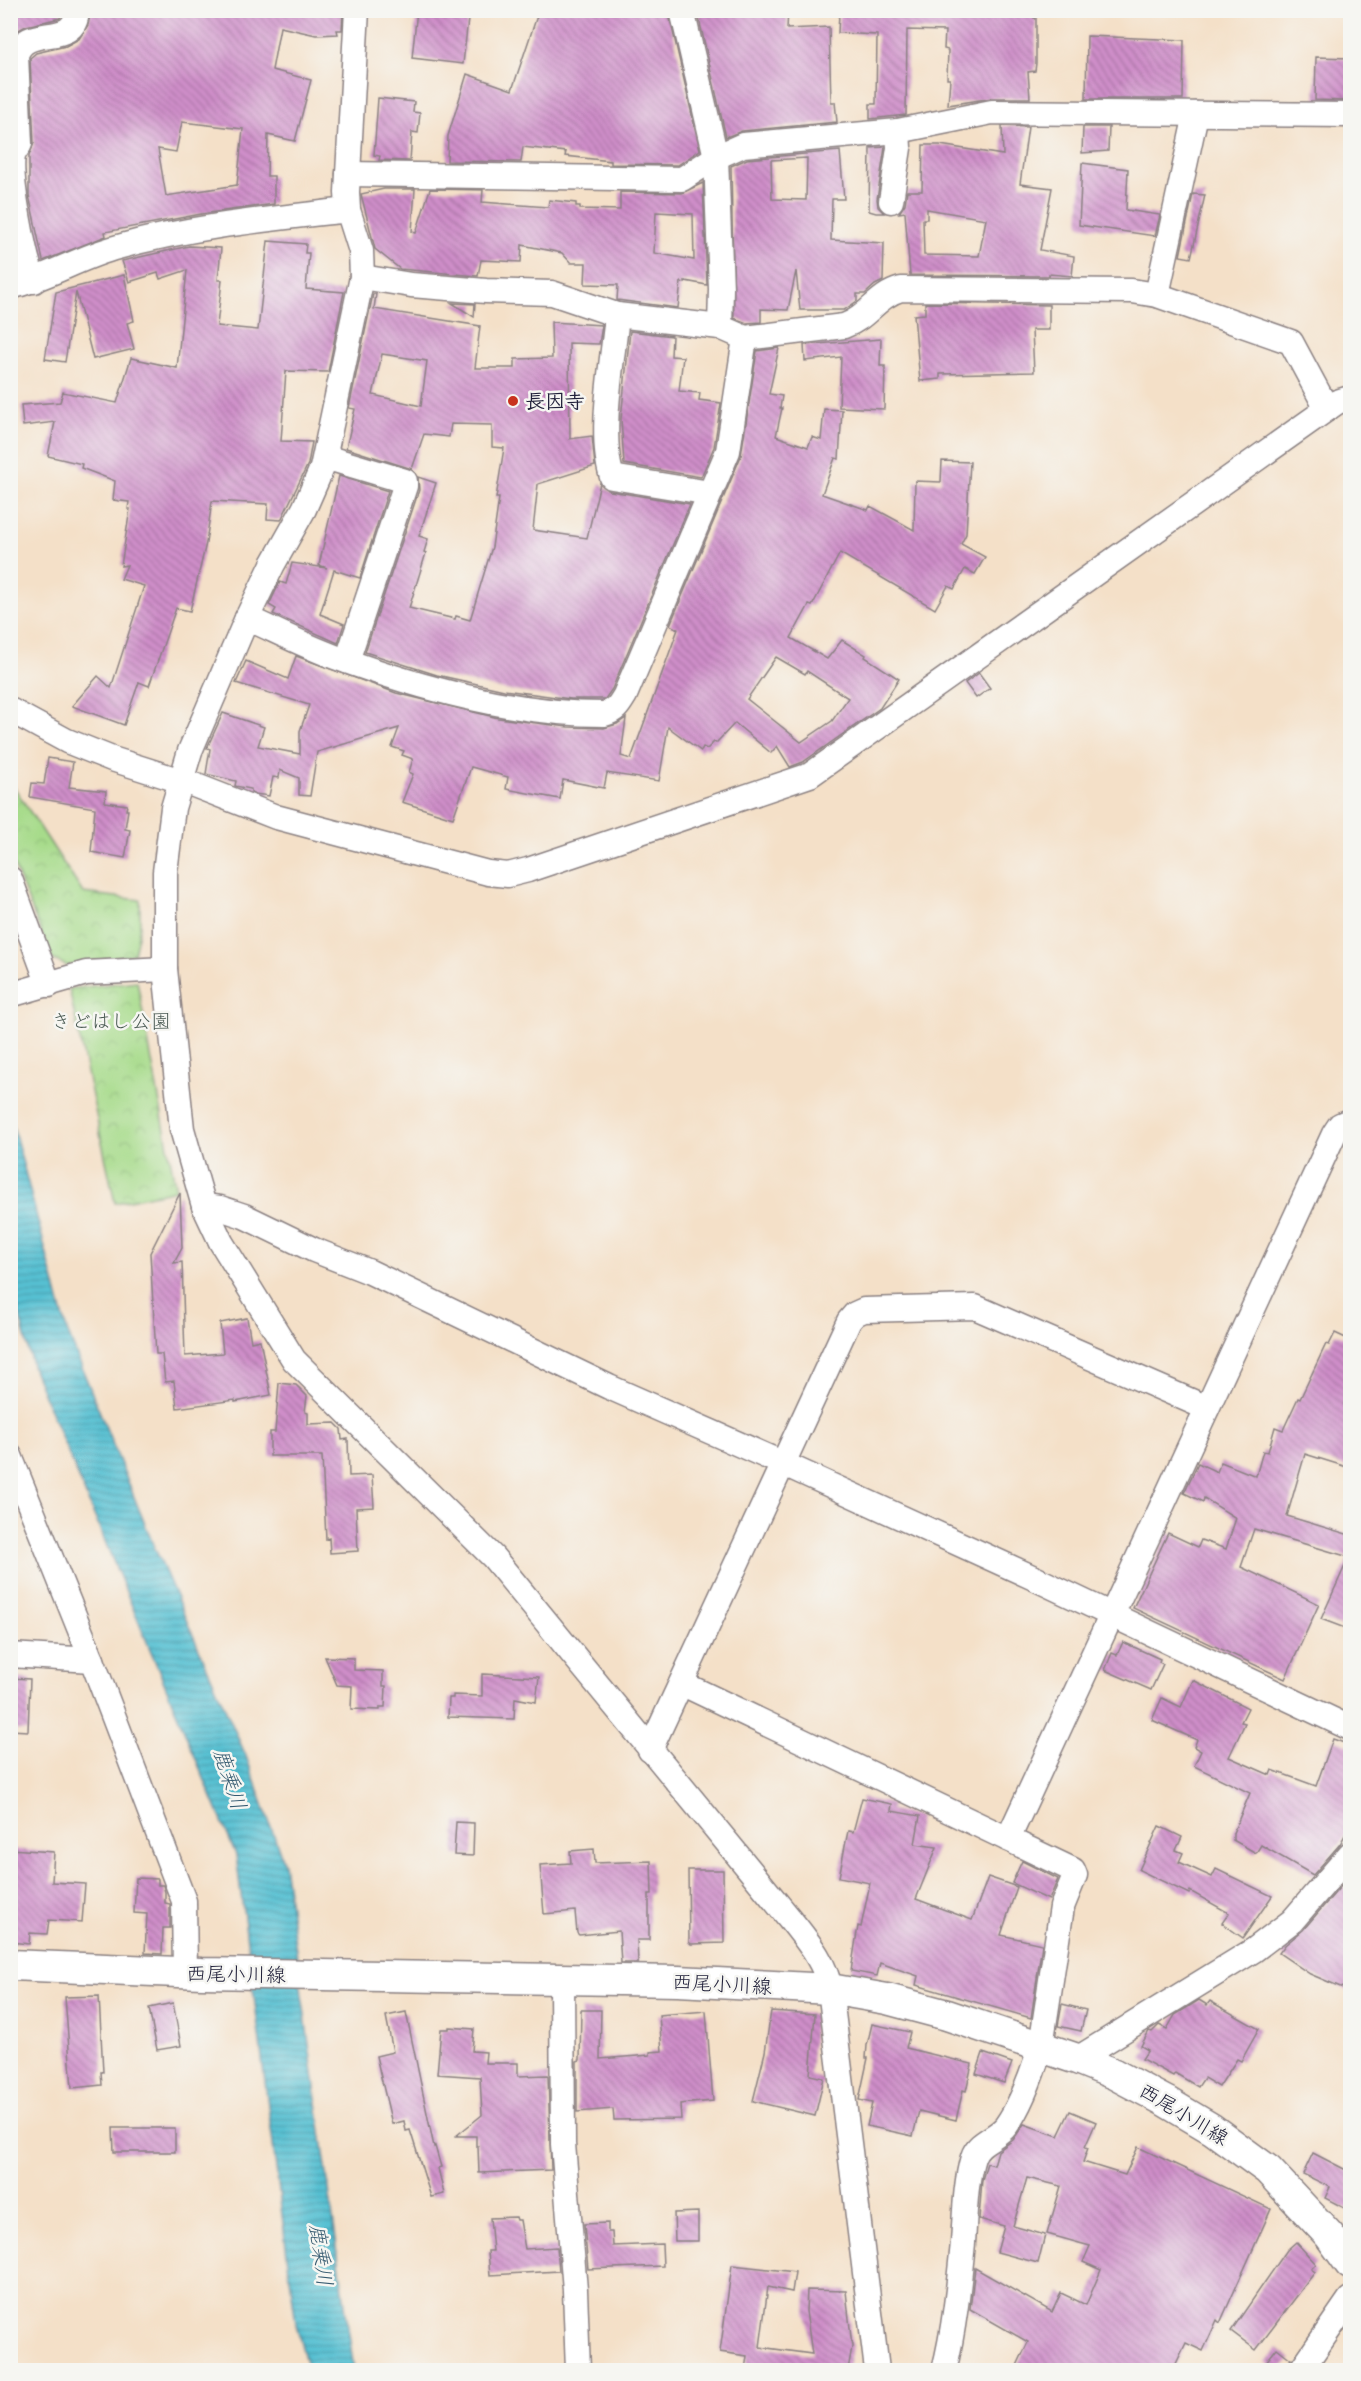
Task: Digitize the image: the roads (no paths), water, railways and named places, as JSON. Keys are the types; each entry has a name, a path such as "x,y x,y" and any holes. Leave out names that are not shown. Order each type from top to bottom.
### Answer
{"main road":[{"name":"西尾小川線","path":"10,1965 193,1973 678,1981 830,1989 915,2006 1077,2059 1138,2086 1212,2129 1268,2170 1329,2235 1350,2264"}],"street":[{"path":"22,284 29,268 15,192 13,155 20,144 16,55 18,46 26,40 67,31 73,27 77,21 77,10"},
{"path":"357,10 348,210 361,251 362,277 325,457 315,487 247,618 190,751 173,808 165,872 165,969 182,1129 204,1206 221,1242 294,1360 493,1557 790,1918 822,1963 830,1989 877,2370"},
{"path":"682,10 716,157 721,289 720,327"},
{"path":"348,174 682,179 716,157 743,145 898,131 992,112 1350,115"},
{"path":"1157,295 1196,114"},
{"path":"891,201 899,148 898,131"},
{"path":"22,284 117,247 209,227 348,210"},
{"path":"362,277 411,285 475,291 552,293 617,315 720,327 745,338 844,326 858,321 880,299 891,292 914,287 1132,291 1157,295 1291,342 1327,409"},
{"path":"617,315 607,423 609,467 612,477 710,493"},
{"path":"247,618 346,661 431,687 549,712 604,714 612,712 618,707 624,695 728,451 745,338"},
{"path":"10,710 67,741 112,759 194,785 276,817 488,873 508,875 810,775 1337,402 1350,398"},
{"path":"325,457 405,481 346,661"},
{"path":"10,879 29,990 86,973 165,969"},
{"path":"1008,1839 1334,1134 1340,1125 1350,1121"},
{"path":"204,1206 220,1208 244,1216 314,1250 370,1272 609,1388 784,1464 1112,1615 1350,1728"},
{"path":"650,1750 683,1684 849,1321 855,1314 864,1310 975,1307 1207,1408"},
{"path":"10,1456 92,1660 184,1901 193,1973"},
{"path":"10,1655 92,1660"},
{"path":"683,1684 1073,1870 1075,1875 1062,1907 1041,2046 1012,2116 1004,2129 980,2146 974,2155 966,2202 962,2258 944,2370"},
{"path":"1077,2059 1254,1950 1292,1921 1350,1854"},
{"path":"562,1979 563,2144 575,2290 578,2370"},
{"path":"1301,2370 1350,2299"}],"water":[{"name":"鹿乗川","path":"10,1115 67,1331 153,1544 246,1756 284,1864 354,2370 308,2370 296,2324 236,1855 33,1369 11,1281"}],"place":[{"name":"長因寺","path":"513,401"}],"park label":[{"name":"きどはし公園","path":"111,1021"}]}
